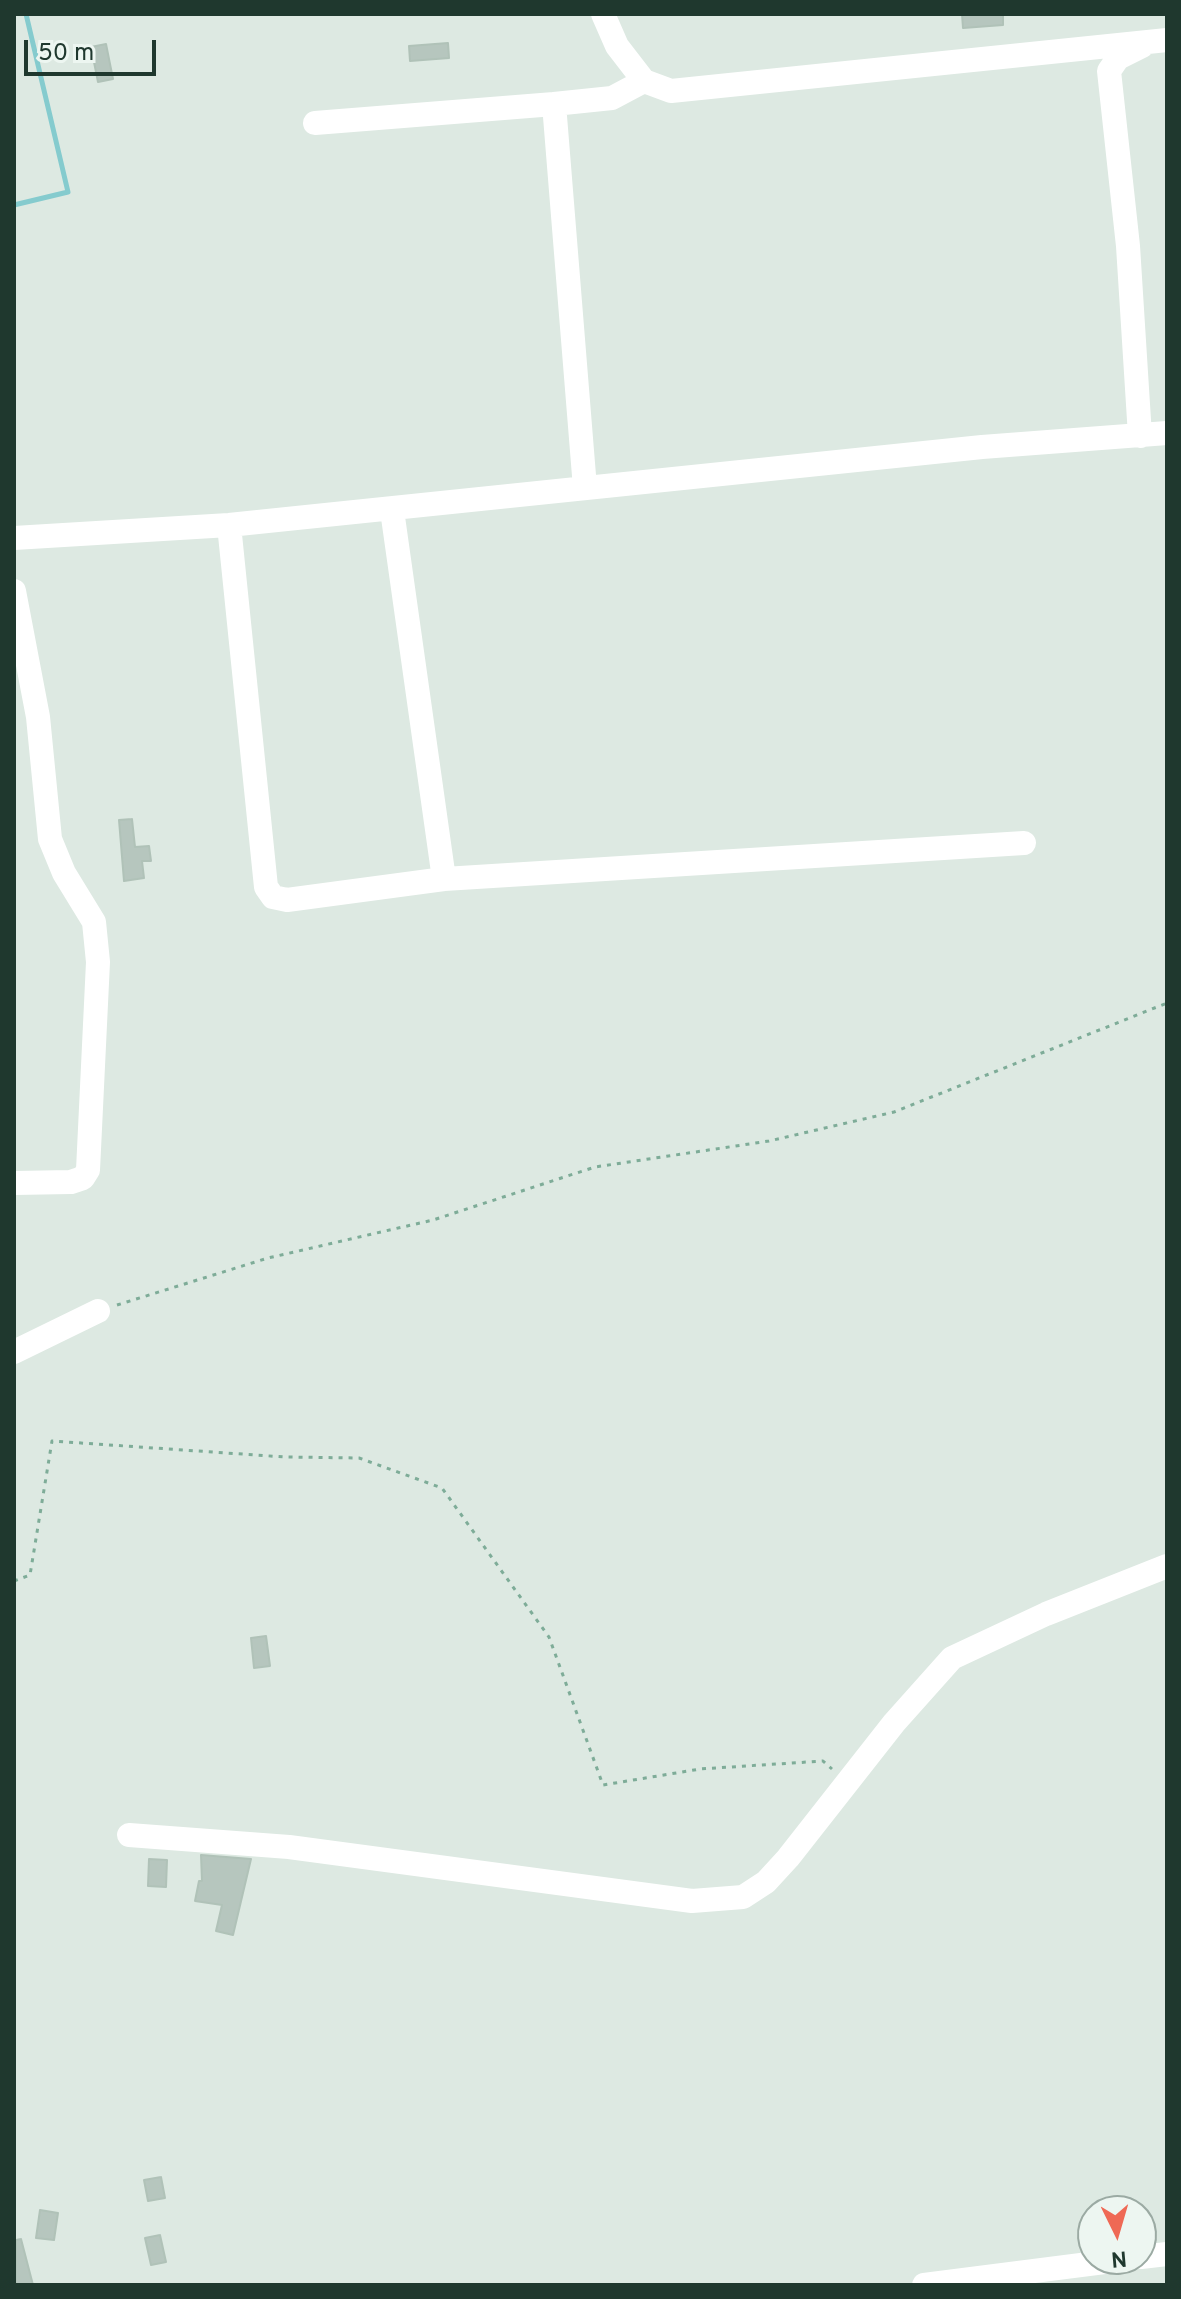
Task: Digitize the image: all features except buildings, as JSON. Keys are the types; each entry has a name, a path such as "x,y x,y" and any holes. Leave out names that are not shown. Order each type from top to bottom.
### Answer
{"street":[{"path":"603,14 617,46 644,81 671,91 1160,41"},
{"path":"1140,436 1128,246 1109,71 1118,58 1160,41"},
{"path":"315,123 612,98 644,81"},
{"path":"554,104 585,488"},
{"path":"14,538 229,525 982,447 1167,433"},
{"path":"392,510 444,879"},
{"path":"229,525 266,887 273,897 287,900 444,879 1024,843"},
{"path":"14,591 38,717 50,839 64,873 94,922 98,962 88,1170 83,1178 71,1182 14,1183"},
{"path":"14,1352 98,1311"},
{"path":"129,1835 289,1847 425,1868 717,1901 743,1897 766,1882 952,1658 1046,1614 1167,1566"},
{"path":"924,2285 1077,2266"}],"path":[{"path":"98,1311 268,1258 433,1220 595,1167 769,1141 894,1112 1167,1003"},
{"path":"14,1581 30,1575 52,1441 285,1457 359,1458 442,1488 549,1637 603,1785 700,1769 823,1761 846,1783"}],"waterway":[{"path":"14,205 68,192 26,14"}]}
